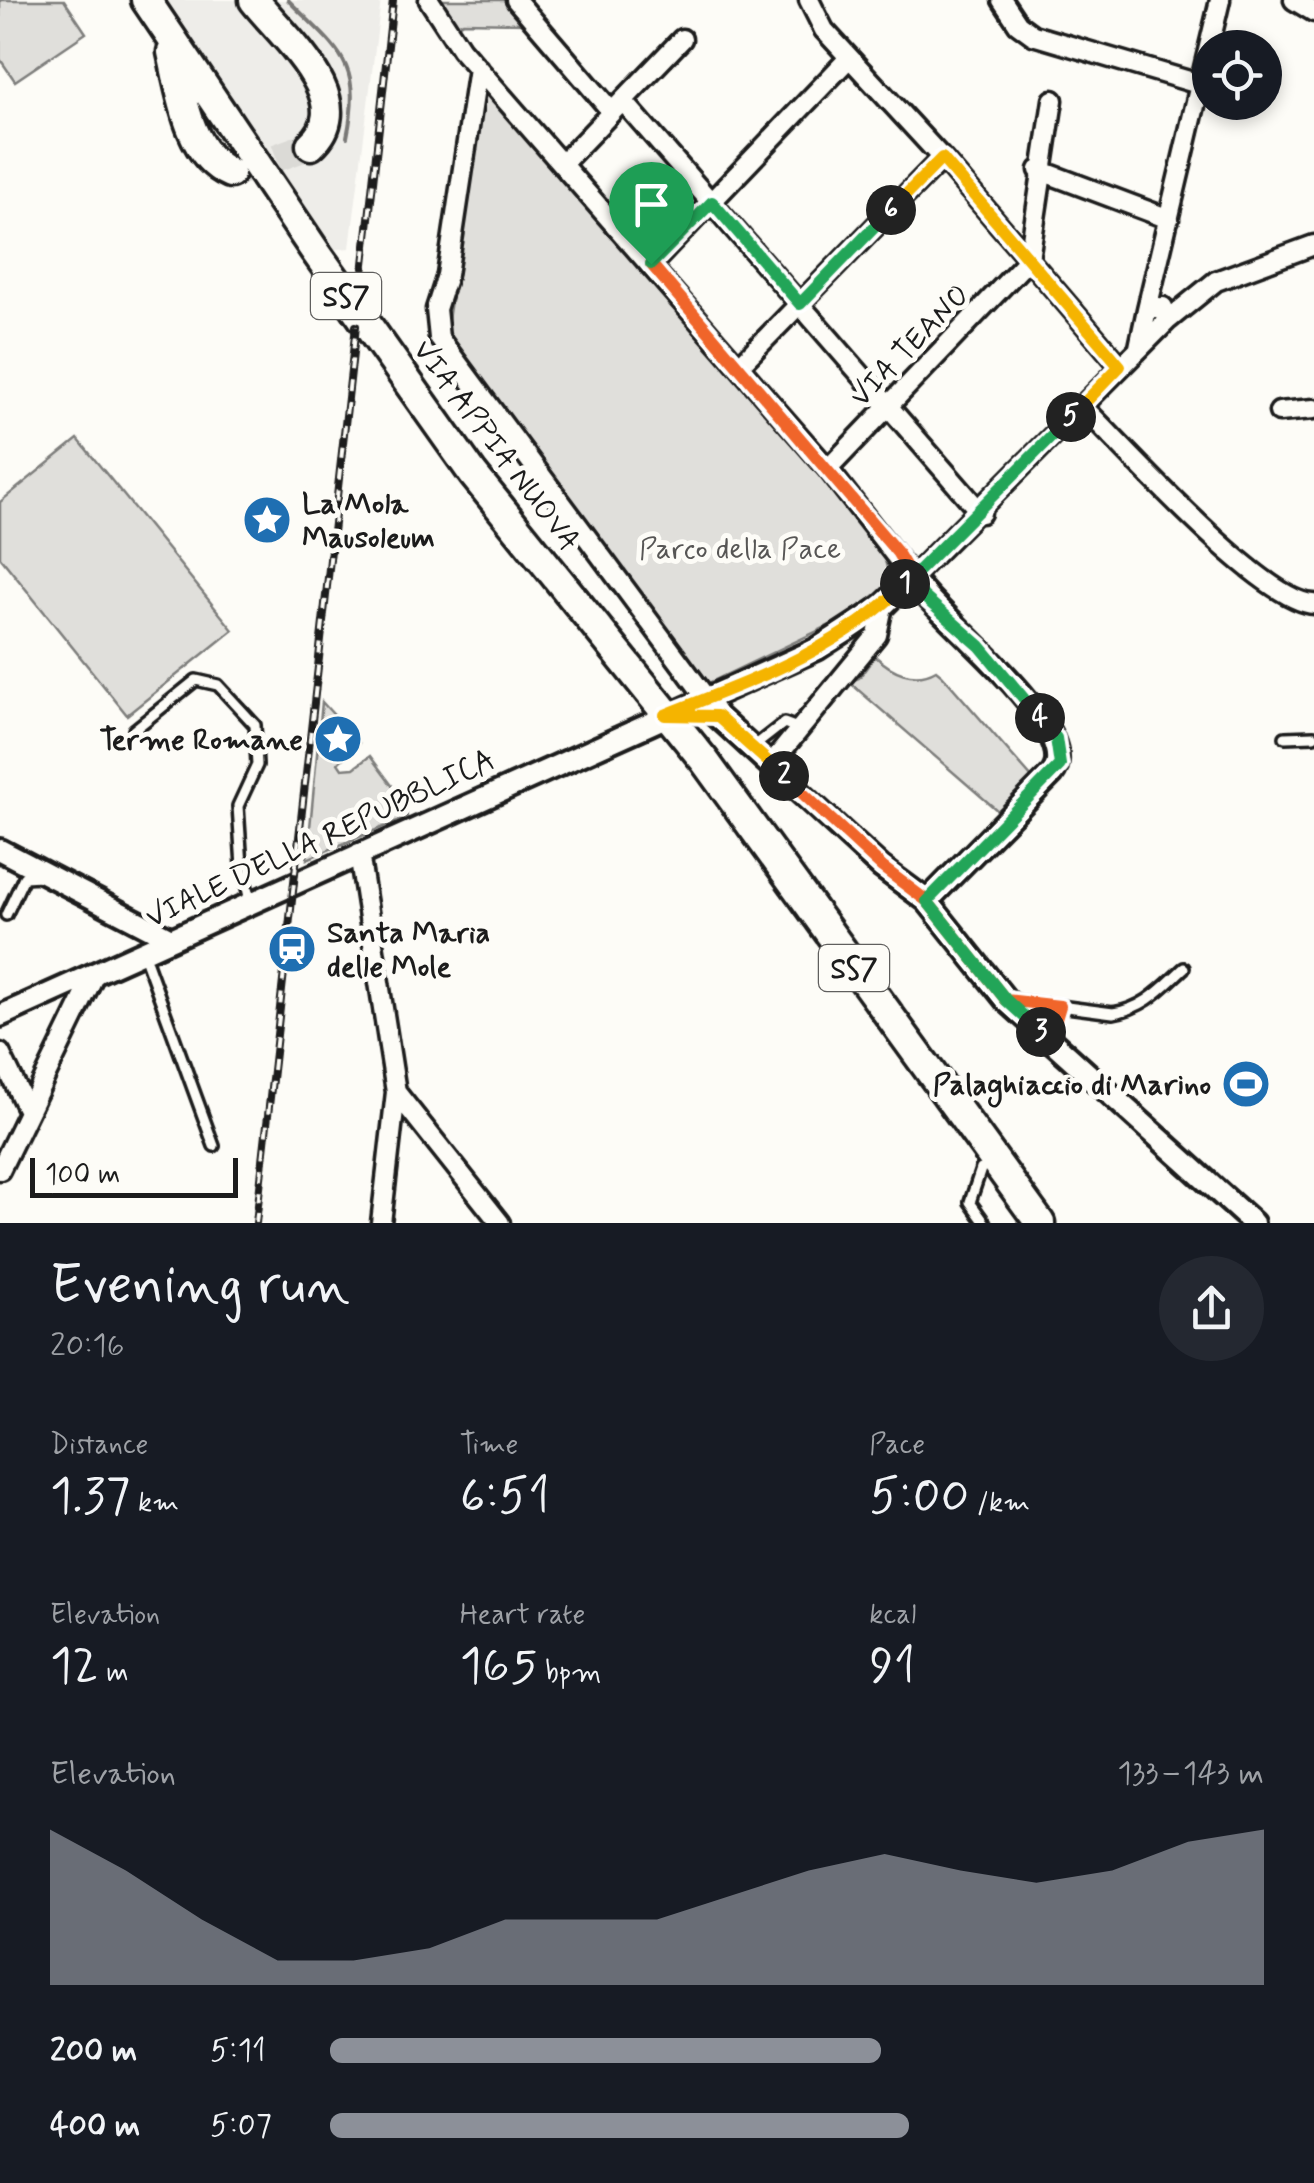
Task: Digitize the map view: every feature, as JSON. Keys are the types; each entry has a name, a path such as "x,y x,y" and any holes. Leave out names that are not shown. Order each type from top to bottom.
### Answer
{"main road":[{"name":"VIA APPIA NUOVA","path":"146,0 314,252 450,442 704,760 1040,1223"},
{"name":"VIA APPIA NUOVA","path":"162,0 326,246 485,465 560,582"},
{"path":"254,0 318,81 330,106 325,133 311,146"},
{"path":"166,31 186,108 201,147 216,167 230,173"},
{"name":"VIA APPIA NUOVA","path":"665,715 689,769 1019,1223"}],"street":[{"path":"429,0 478,68 828,469 936,608 980,646 1056,738 1060,757 1052,774 927,901"},
{"path":"516,0 712,202 981,512"},
{"path":"809,0 820,26 942,158 1120,366"},
{"path":"1002,0 1018,24 1033,35 1192,82"},
{"path":"1213,30 1220,0"},
{"path":"1294,0 1314,12"},
{"path":"563,163 682,39"},
{"path":"651,264 849,58"},
{"path":"478,68 446,275 436,309 438,338 712,708 882,867 927,901 1006,1000 1252,1223"},
{"path":"1028,259 1053,100"},
{"path":"665,715 712,708 884,606 981,512 1139,347 1159,312 1169,220 1192,119"},
{"path":"739,366 942,158"},
{"path":"1039,170 1169,220"},
{"path":"1159,312 1185,304 1222,278 1314,245"},
{"name":"VIA TEANO","path":"828,469 1028,259"},
{"path":"1082,406 1216,540 1289,597 1314,604"},
{"path":"1279,412 1314,410"},
{"path":"884,606 936,608"},
{"path":"771,764 877,636 884,606"},
{"name":"VIALE DELLA REPUBBLICA","path":"0,1016 665,715"},
{"path":"0,850 171,939"},
{"path":"359,853 396,1092 381,1223"},
{"path":"0,1170 95,974"},
{"path":"0,1054 28,1110"},
{"path":"396,1092 500,1223"}],"lane":[{"path":"134,730 196,680 218,685 255,725 257,765 238,806 242,866 251,903"},
{"path":"752,748 784,723 800,729"},
{"path":"1285,738 1314,736"},
{"path":"6,915 24,878 49,875"},
{"path":"143,952 214,1146"},
{"path":"1006,1000 1113,1014 1144,1005 1184,968"},
{"path":"1050,1039 1060,1006"},
{"path":"981,1169 970,1202 985,1223"}],"shaded area":[{"path":"146,0 381,0 350,248 315,251"}],"green space":[{"path":"0,0 64,0 86,33 15,81 0,59"},
{"path":"439,0 504,0 524,23 463,22 454,27"},
{"name":"Parco della Pace","path":"487,94 496,98 883,553 891,583 845,618 707,684 446,333 482,100"},
{"path":"78,439 233,630 127,715 0,557 0,502"},
{"path":"875,656 903,674 928,674 936,670 1032,778 998,811 849,682 859,678"},
{"path":"322,702 359,743 338,763 342,769 354,768 370,756 405,803 407,817 307,859"}],"waterway":[{"path":"288,0 333,45 349,73 352,90 347,137"}],"tunnel":[{"path":"237,172 311,145"}],"railway":[{"path":"362,282 393,0"},
{"path":"256,1223 356,326"}],"place":[{"name":"La Mola Mausoleum","path":"267,520"},
{"name":"Terme Romane","path":"338,739"},
{"name":"Santa Maria delle Mole","path":"292,949"},
{"name":"Palaghiaccio di Marino","path":"1246,1084"}],"route":[{"path":"651,264 712,202 800,304 942,158 1120,366 981,512 912,577 923,596 980,646 1059,746 1060,765 927,901 1006,1000 1050,1039 1051,1022 1060,1006 1006,1000 927,901 882,867 717,716 665,715 837,638 884,606 912,577 897,552 828,469 651,264"}]}
